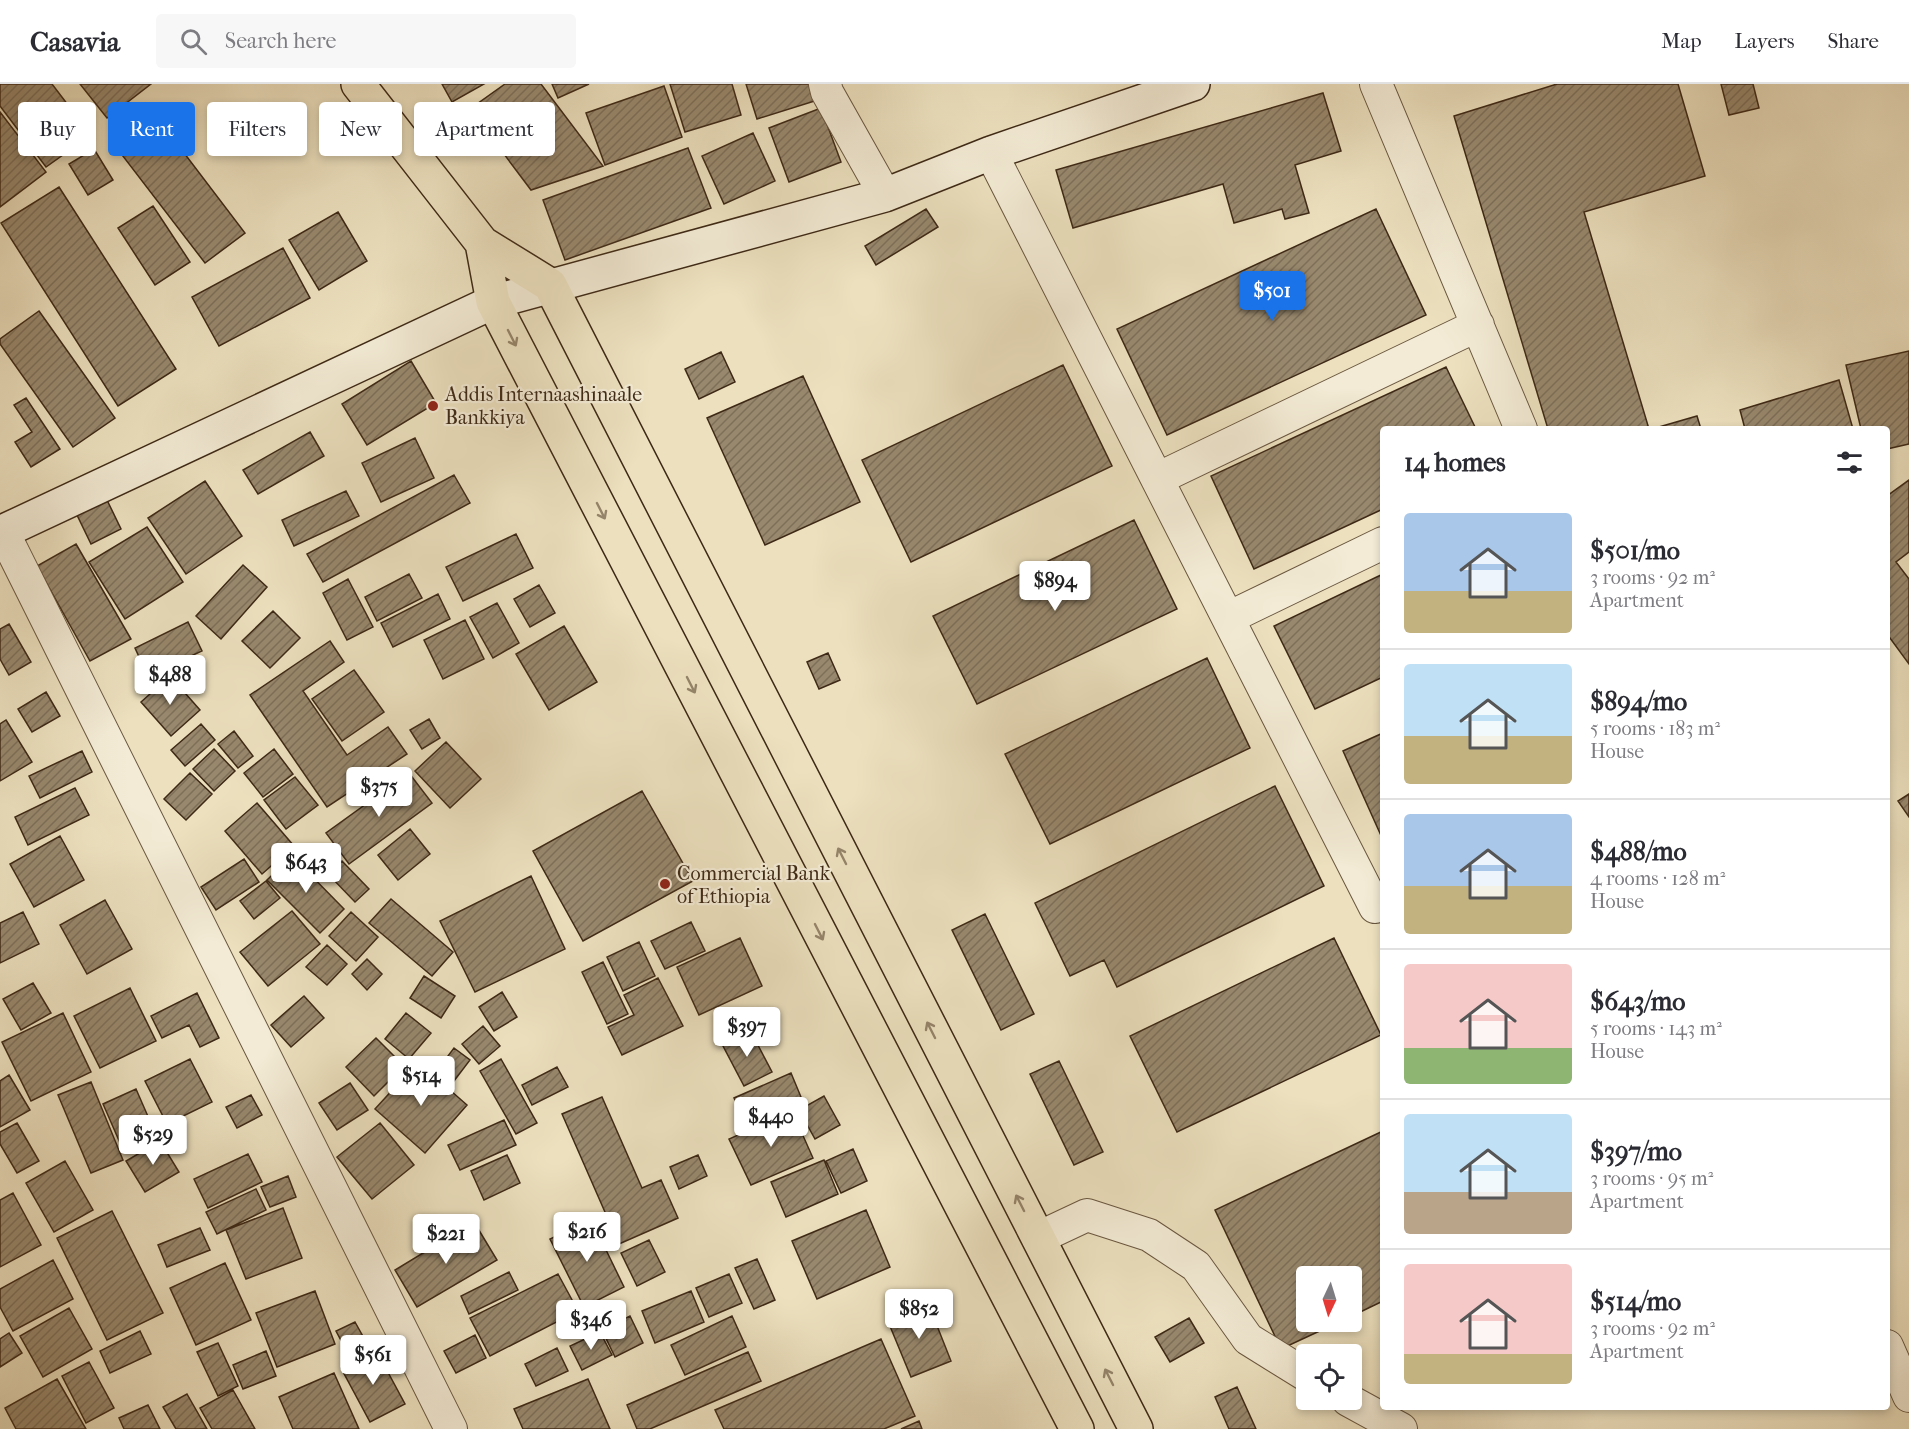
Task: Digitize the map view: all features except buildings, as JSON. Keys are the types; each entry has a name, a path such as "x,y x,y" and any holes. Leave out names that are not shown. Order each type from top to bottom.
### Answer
{"main road":[{"path":"358,84 483,243 550,285 1136,1429"},
{"path":"1,533 493,302 885,195 990,153 1193,84"},
{"path":"483,243 493,302 1077,1429"}],"street":[{"path":"825,84 827,92 885,195"},
{"path":"1376,84 1520,426"},
{"path":"990,153 1375,907"},
{"path":"1157,479 1478,325"},
{"path":"1,533 452,1429"},
{"path":"1228,618 1380,544"},
{"path":"1038,1238 1087,1215 1149,1235 1196,1266 1248,1340 1296,1369"},
{"path":"1890,1353 1909,1396"},
{"path":"1362,1408 1401,1429"}],"place":[{"name":"Addis Internaashinaale Bankkiya","path":"433,406"},
{"name":"Commercial Bank of Ethiopia","path":"665,884"}]}
